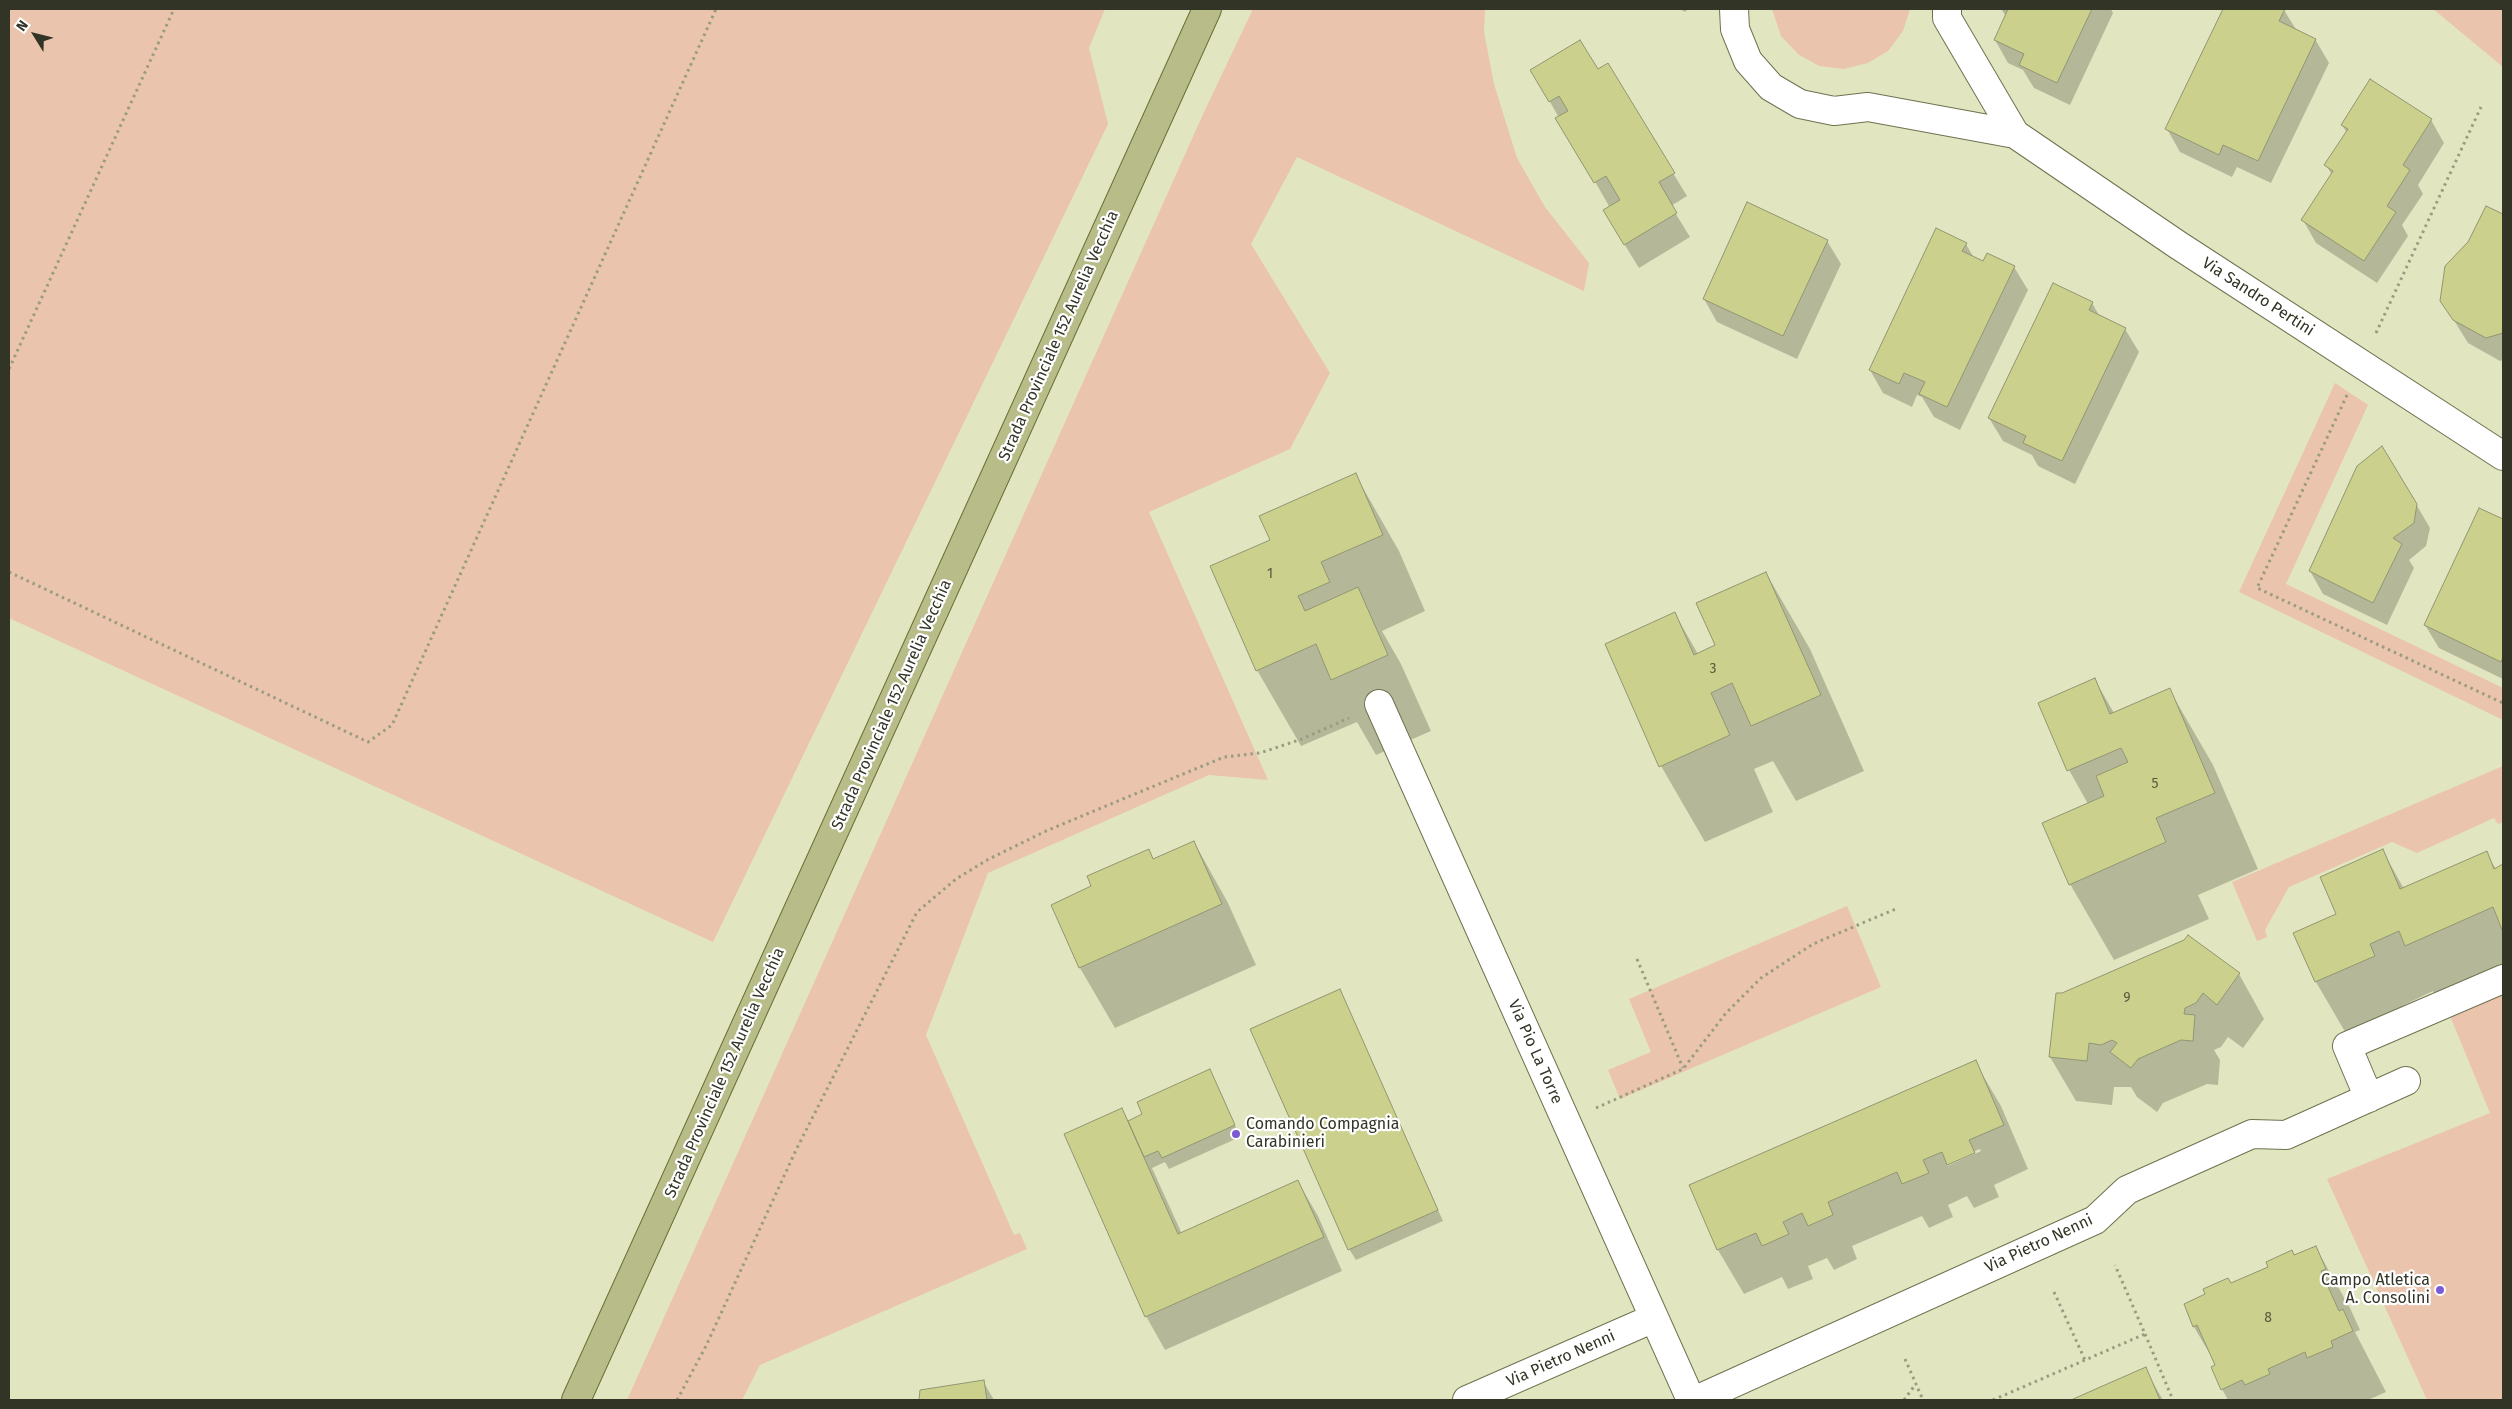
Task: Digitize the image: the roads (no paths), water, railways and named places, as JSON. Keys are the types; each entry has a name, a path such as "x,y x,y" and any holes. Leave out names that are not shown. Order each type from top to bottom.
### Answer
{"main road":[{"name":"Strada Provinciale 152 Aurelia Vecchia","path":"576,1400 1208,9"}],"street":[{"name":"Via Sandro Pertini","path":"1734,9 1735,29 1748,61 1771,87 1800,104 1834,112 1868,108 2015,134 2178,245 2503,456"},
{"name":"Via Sandro Pertini","path":"1947,9 1947,18 2015,134"},
{"name":"Via Pio La Torre","path":"1380,704 1691,1400"},
{"path":"2369,1098 2347,1046 2503,979"},
{"name":"Via Pietro Nenni","path":"1696,1400 2095,1220 2127,1190 2252,1134 2286,1135 2406,1081"},
{"name":"Via Pietro Nenni","path":"1467,1400 1654,1318"}],"place":[{"name":"Comando Compagnia Carabinieri","path":"1236,1134"},
{"name":"Campo Atletica A. Consolini","path":"2440,1290"}]}
